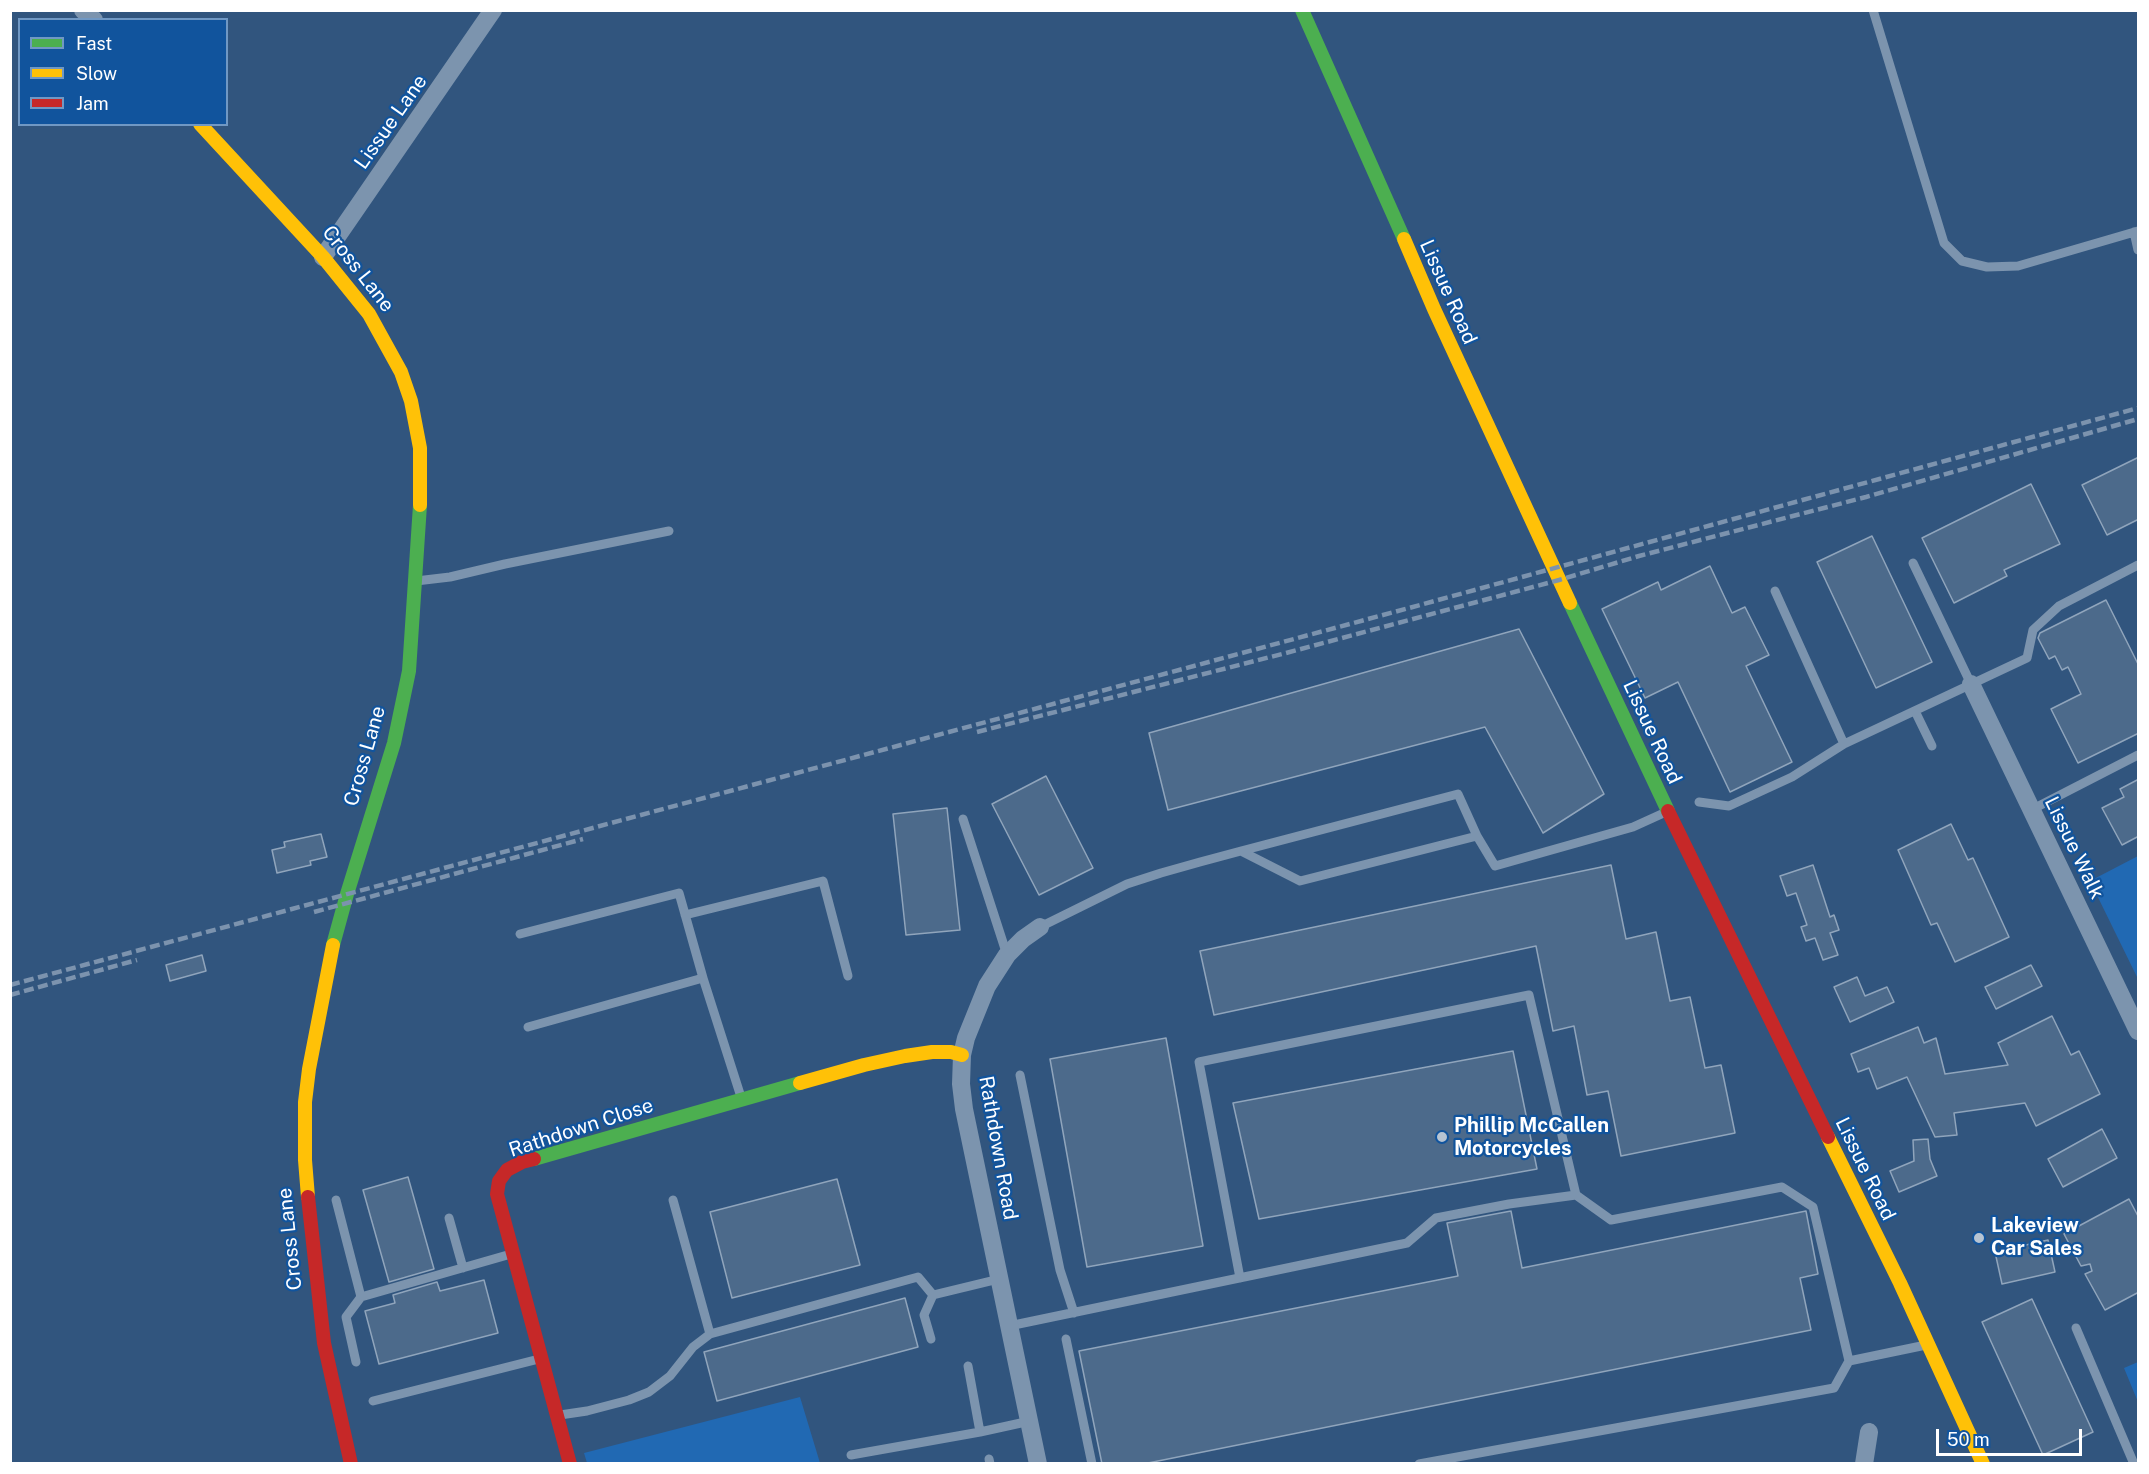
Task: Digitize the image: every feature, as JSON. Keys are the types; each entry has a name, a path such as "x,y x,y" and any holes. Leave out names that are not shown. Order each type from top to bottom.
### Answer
{"street":[{"name":"Lissue Lane","path":"323,257 493,10"},
{"name":"Lissue Road","path":"1302,10 1434,309 1668,811 1928,1344 1983,1464"},
{"name":"Cross Lane","path":"202,126 323,257 369,314 401,372 417,426 421,467 416,581 412,647 403,707 329,962 305,1102 305,1161 317,1288 324,1343 351,1464"},
{"name":"Lissue Walk","path":"1971,684 2139,1031"},
{"name":"Rathdown Road","path":"1038,1464 964,1109 961,1084 962,1055 975,1010 987,986 1007,955 1023,939 1040,927"},
{"name":"Rathdown Close","path":"570,1464 497,1194 499,1181 507,1170 522,1162 904,1056 951,1052 962,1055"},
{"path":"1864,1464 1869,1432"}],"lane":[{"path":"1873,10 1944,243 1962,261 1987,267 2018,266 2136,232 2139,250"},
{"path":"416,581 450,578 505,564 669,531"},
{"path":"1913,563 1971,684"},
{"path":"1700,802 1729,806 1792,777 1844,744 2027,658 2032,630 2059,606 2139,565"},
{"path":"1775,591 1844,744"},
{"path":"1915,711 1932,746"},
{"path":"2031,810 2139,755"},
{"name":"Rathdown Road","path":"1040,927 1127,884 1200,862 1458,794 1477,836"},
{"path":"1241,851 1300,881 1477,836 1495,866 1633,827 1668,811"},
{"path":"963,819 1007,955"},
{"path":"685,915 824,881 848,976"},
{"path":"520,934 679,893 742,1100"},
{"path":"528,1027 703,978"},
{"path":"1240,1278 1199,1062 1529,995 1576,1195 1611,1220 1782,1187 1813,1207 1849,1361 1834,1388 1419,1464"},
{"path":"1020,1075 1060,1270 1074,1313"},
{"path":"1009,1326 1407,1243 1436,1218 1509,1204 1576,1195"},
{"path":"336,1200 360,1297"},
{"path":"673,1200 710,1334"},
{"path":"449,1218 463,1268"},
{"path":"356,1362 346,1317 360,1297 513,1254"},
{"path":"557,1415 587,1411 649,1392 670,1376 693,1347 710,1334 918,1276 933,1295"},
{"path":"933,1295 999,1279"},
{"path":"931,1339 924,1315 933,1295"},
{"path":"2076,1328 2134,1464"},
{"path":"1066,1340 1092,1464"},
{"path":"1849,1361 1928,1344"},
{"path":"373,1401 541,1358"},
{"path":"968,1366 980,1432"},
{"path":"851,1455 1029,1421"}],"shaded area":[{"path":"2138,856 2138,979 2090,881"},
{"path":"2138,1362 2138,1402 2124,1368"},
{"path":"800,1397 820,1463 587,1463 584,1453"}],"building":[{"path":"2139,457 2139,519 2107,535 2082,485"},
{"path":"2031,484 2060,544 2004,570 2007,576 1954,603 1922,538"},
{"path":"1872,536 1932,662 1876,688 1817,562"},
{"path":"1710,566 1732,613 1745,607 1769,655 1746,666 1792,762 1730,792 1678,682 1645,698 1602,609 1658,582 1661,590"},
{"path":"2106,600 2139,666 2139,733 2078,763 2051,709 2081,694 2068,667 2062,670 2055,656 2049,659 2038,638 2040,633"},
{"path":"1519,629 1604,794 1543,833 1485,727 1168,810 1149,733"},
{"path":"1046,776 1093,868 1039,895 992,804"},
{"path":"2139,779 2139,836 2122,845 2102,808 2124,797 2120,789"},
{"path":"947,808 960,930 906,935 893,814"},
{"path":"1951,824 1968,860 1973,858 2009,937 1955,962 1937,923 1931,925 1898,850"},
{"path":"321,834 327,857 310,861 311,865 277,873 272,850 285,847 284,842"},
{"path":"1611,865 1626,939 1656,932 1670,1001 1690,997 1705,1068 1721,1065 1735,1133 1621,1156 1608,1091 1587,1095 1574,1026 1553,1031 1536,946 1214,1015 1200,951"},
{"path":"1813,865 1830,917 1834,915 1839,930 1830,933 1838,955 1823,960 1815,938 1806,941 1801,927 1807,925 1796,893 1787,896 1780,876"},
{"path":"202,955 206,971 170,981 166,965"},
{"path":"2031,965 2042,986 1996,1009 1985,987"},
{"path":"1857,977 1865,996 1887,987 1894,1002 1850,1022 1834,987"},
{"path":"2052,1016 2071,1055 2079,1051 2100,1094 2036,1126 2025,1103 1954,1113 1957,1135 1935,1137 1907,1077 1877,1089 1869,1068 1858,1072 1851,1054 1918,1027 1924,1043 1936,1038 1945,1074 2008,1065 1998,1043"},
{"path":"1166,1038 1203,1246 1087,1267 1050,1059"},
{"path":"1513,1051 1537,1169 1259,1219 1233,1103"},
{"path":"2102,1129 2117,1158 2063,1187 2048,1159"},
{"path":"1928,1139 1930,1159 1937,1176 1899,1192 1890,1171 1914,1161 1913,1140"},
{"path":"408,1177 434,1269 389,1282 363,1190"},
{"path":"837,1179 860,1265 732,1298 710,1212"},
{"path":"2129,1199 2139,1218 2139,1292 2105,1310 2085,1274 2092,1271 2090,1264 2081,1266 2064,1234"},
{"path":"1511,1211 1522,1268 1806,1211 1818,1274 1800,1278 1811,1330 1143,1464 1102,1464 1079,1351 1458,1276 1447,1223"},
{"path":"2048,1240 2055,1272 2002,1284 1995,1252"},
{"path":"484,1280 498,1333 379,1364 365,1311 395,1303 393,1295 437,1282 440,1291"},
{"path":"905,1298 918,1347 717,1401 704,1352"},
{"path":"2032,1299 2093,1432 2043,1455 1982,1322"}],"railway":[{"path":"10,985 1409,608 2138,408"},
{"path":"977,732 1559,580 1639,556 1866,497 2138,419"},
{"path":"314,912 583,839"},
{"path":"10,995 137,960"}],"traffic: fast":[{"path":"1302,10 1404,239"},
{"path":"333,945 394,743 409,671 420,505"},
{"path":"1570,603 1668,811"},
{"path":"534,1159 800,1083"}],"traffic: slow":[{"path":"202,126 323,257 369,314 401,372 411,401 420,448 420,505"},
{"path":"1404,239 1570,603"},
{"path":"308,1197 305,1160 305,1102 309,1069 333,945"},
{"path":"800,1083 905,1056 932,1052 951,1052 962,1055"},
{"path":"1828,1137 1900,1283 1983,1464"}],"traffic: jam":[{"path":"1668,811 1828,1137"},
{"path":"534,1159 507,1170 499,1181 497,1194 570,1464"},
{"path":"308,1197 324,1343 351,1464"}],"place":[{"name":"Phillip McCallen Motorcycles","path":"1442,1137"},
{"name":"Lakeview Car Sales","path":"1979,1238"}]}
